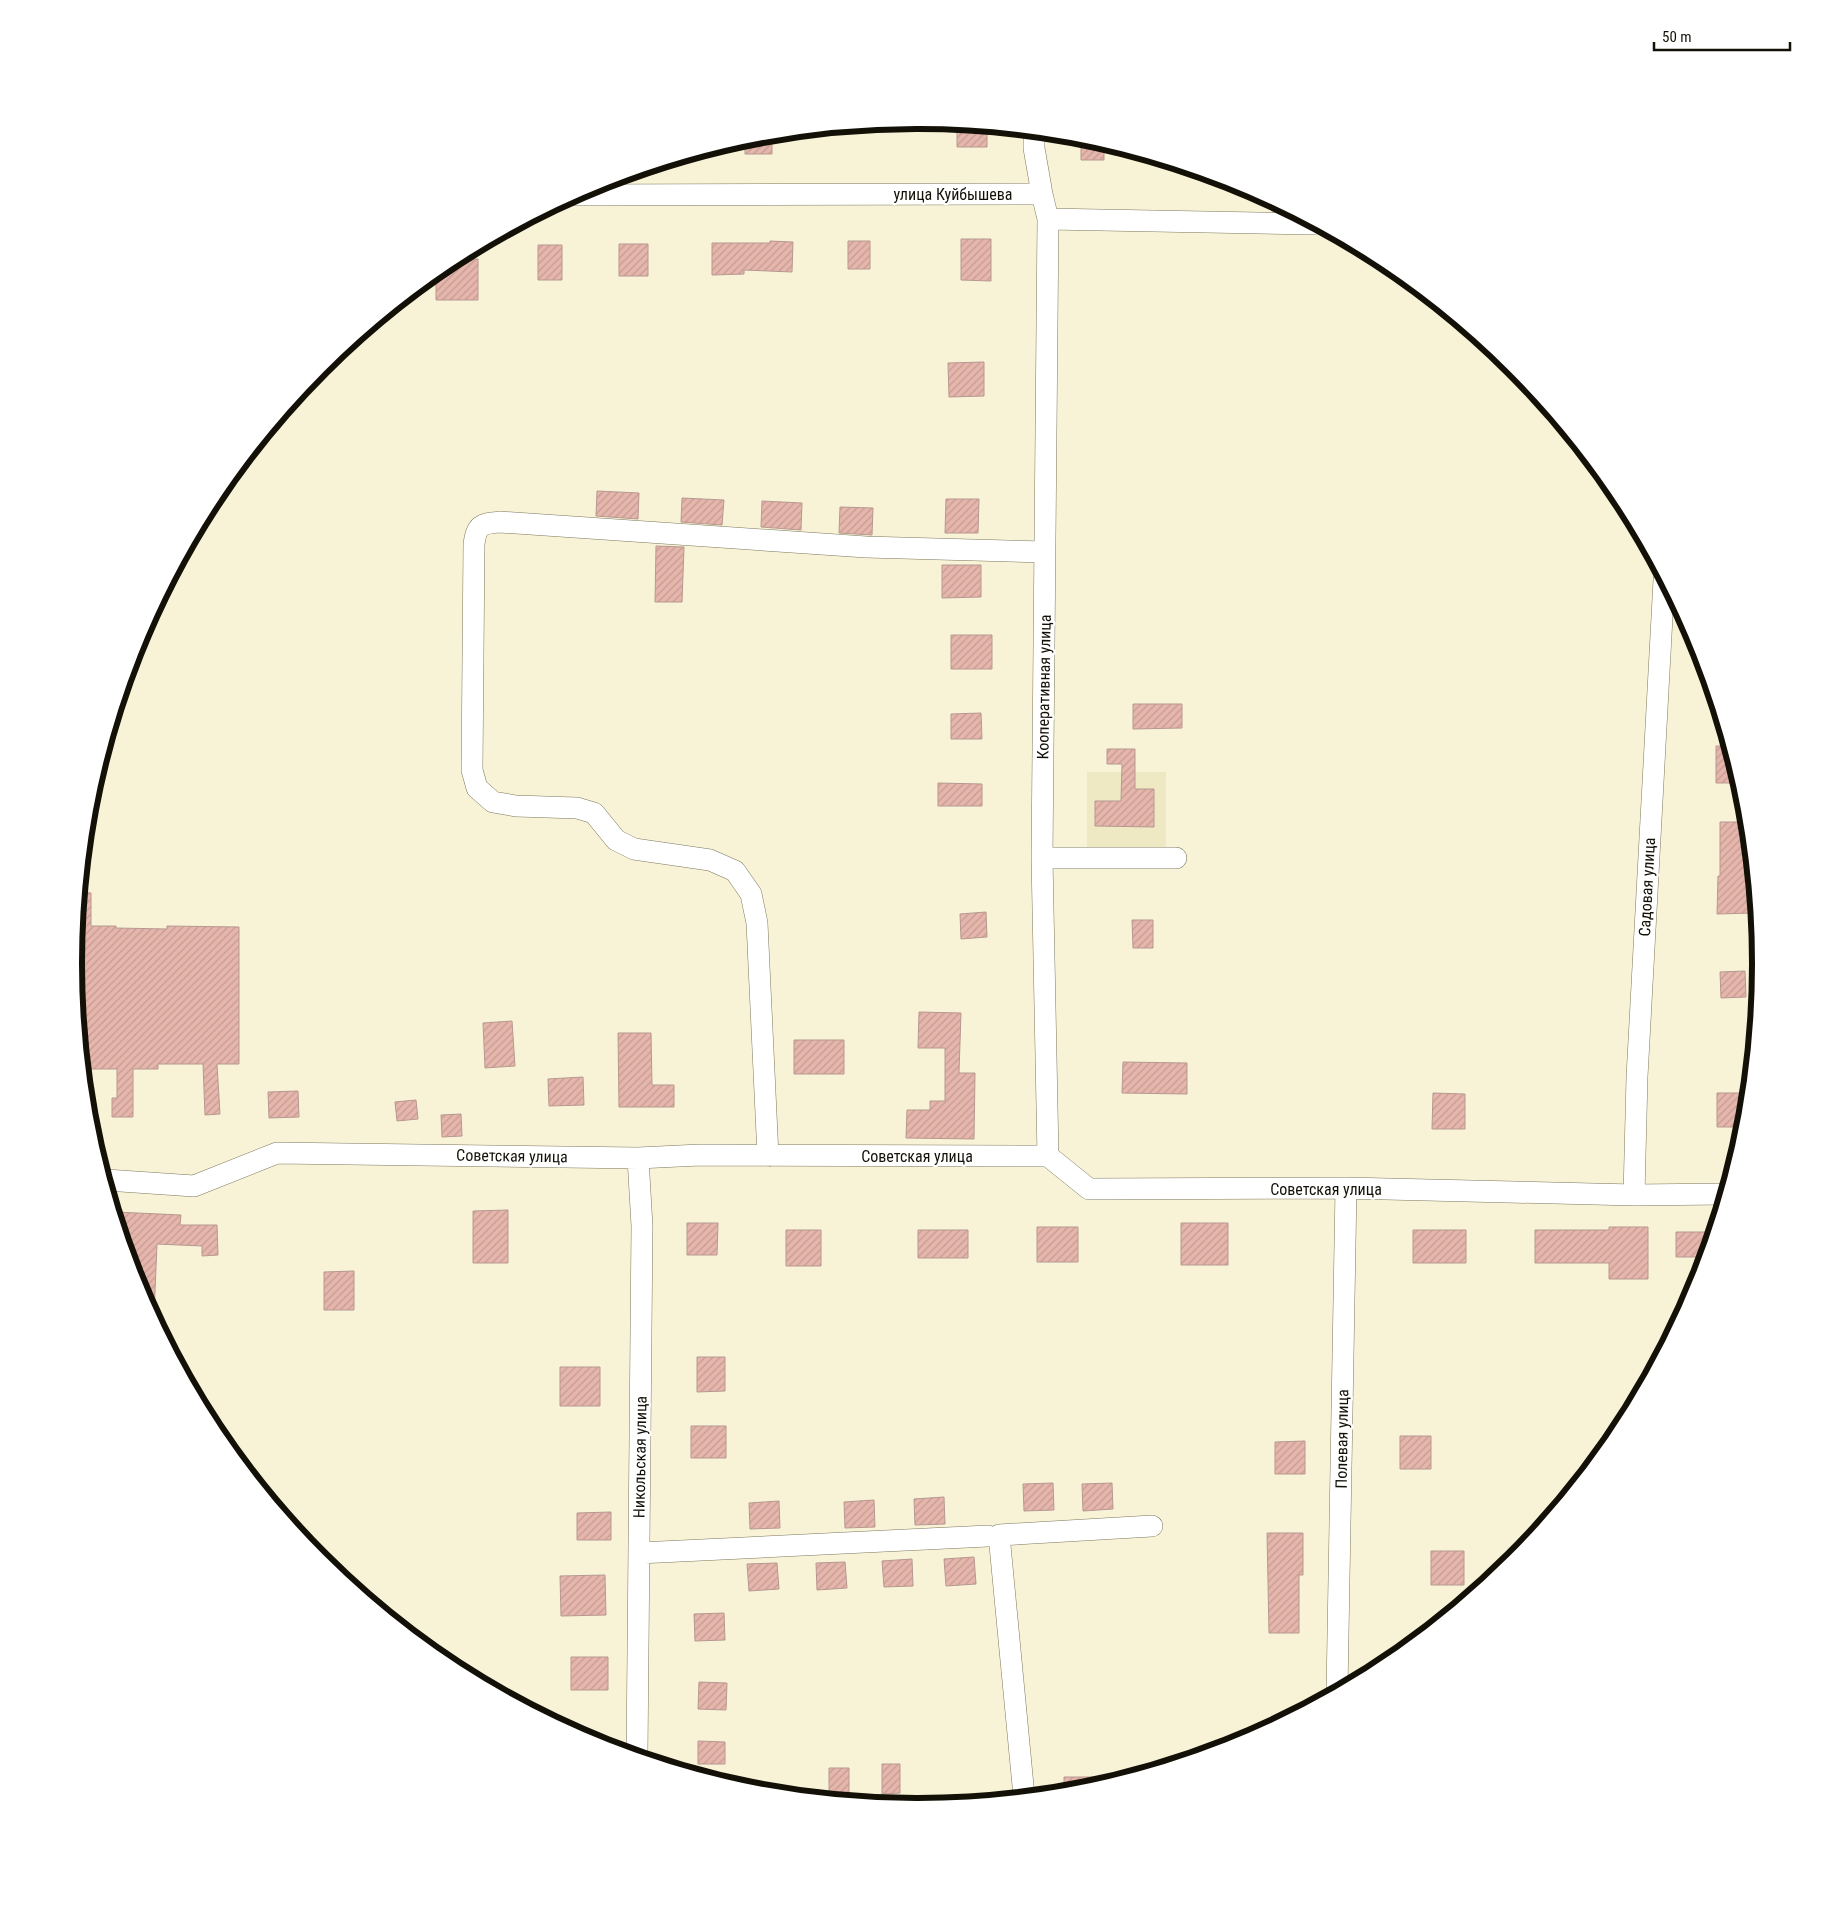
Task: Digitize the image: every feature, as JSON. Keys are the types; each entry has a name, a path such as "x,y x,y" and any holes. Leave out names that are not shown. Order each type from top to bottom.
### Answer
{"street":[{"path":"1034,137 1034,148 1048,218 1302,224"},
{"name":"улица Куйбышева","path":"591,196 1042,194"},
{"name":"Кооперативная улица","path":"1048,218 1042,858 1048,1156"},
{"path":"768,1156 757,924 751,894 735,871 710,860 634,849 616,840 594,813 576,808 516,806 493,802 477,788 472,770 474,544 476,531 485,524 500,522 866,547 1045,552"},
{"name":"Садовая улица","path":"1634,1195 1637,1077 1663,591"},
{"path":"1042,858 1176,858"},
{"name":"Советская улица","path":"111,1180 194,1186 277,1153 638,1158 1048,1156 1089,1188 1346,1188 1634,1195 1718,1194"},
{"name":"Никольская улица","path":"637,1749 642,1226 638,1158"},
{"name":"Полевая улица","path":"1337,1684 1346,1188"},
{"path":"1024,1791 999,1535 1152,1526"},
{"path":"639,1553 988,1536"}],"shaded area":[{"path":"1087,772 1166,772 1166,849 1087,848"}],"building":[{"path":"957,130 987,132 987,147 957,147"},
{"path":"772,142 772,154 745,154 745,147"},
{"path":"1081,145 1104,150 1104,160 1081,160"},
{"path":"961,239 991,239 991,281 961,280"},
{"path":"770,241 793,242 792,272 744,270 744,274 712,275 712,243 770,243"},
{"path":"848,241 870,241 870,269 848,269"},
{"path":"619,244 648,244 648,276 619,276"},
{"path":"538,245 562,245 562,280 538,280"},
{"path":"471,259 478,259 478,300 436,300 436,282"},
{"path":"984,362 984,396 949,397 948,363"},
{"path":"597,491 639,493 638,519 596,516"},
{"path":"682,498 724,500 722,525 681,522"},
{"path":"946,499 979,499 978,533 945,533"},
{"path":"762,501 802,503 801,530 761,527"},
{"path":"840,507 873,508 872,535 839,533"},
{"path":"656,546 684,547 682,602 655,602"},
{"path":"942,565 981,565 981,597 942,598"},
{"path":"951,635 992,635 992,669 951,669"},
{"path":"1133,704 1182,704 1182,728 1133,729"},
{"path":"981,713 982,739 951,739 951,714"},
{"path":"1716,746 1722,746 1731,783 1716,783"},
{"path":"1107,749 1135,749 1135,789 1154,789 1154,827 1095,826 1095,801 1121,801 1122,764 1107,764"},
{"path":"938,783 982,784 982,806 938,806"},
{"path":"1720,822 1738,822 1750,913 1717,914 1718,876 1720,876"},
{"path":"86,892 91,893 91,926 167,929 167,926 239,927 239,1064 217,1064 220,1114 205,1115 203,1064 158,1064 158,1069 133,1069 133,1117 112,1117 112,1098 117,1098 117,1069 90,1069 84,1018 82,964"},
{"path":"986,912 987,937 961,939 960,914"},
{"path":"1132,920 1153,920 1153,948 1133,948"},
{"path":"1745,971 1746,997 1721,998 1720,972"},
{"path":"919,1012 961,1013 959,1073 975,1073 974,1139 906,1138 907,1110 930,1110 930,1101 945,1101 945,1048 918,1048"},
{"path":"512,1021 515,1066 485,1068 483,1023"},
{"path":"618,1033 651,1033 652,1085 674,1085 674,1107 619,1107"},
{"path":"794,1040 844,1040 844,1074 794,1074"},
{"path":"1123,1062 1187,1063 1187,1094 1122,1093"},
{"path":"583,1077 584,1105 549,1106 548,1079"},
{"path":"298,1091 299,1117 269,1118 268,1092"},
{"path":"1433,1093 1465,1094 1465,1129 1432,1129"},
{"path":"1717,1093 1740,1093 1735,1127 1717,1127"},
{"path":"416,1100 418,1119 397,1121 395,1102"},
{"path":"461,1114 462,1136 442,1137 441,1115"},
{"path":"508,1210 508,1263 473,1263 473,1211"},
{"path":"121,1212 181,1215 180,1225 217,1225 218,1255 202,1256 202,1246 157,1244 155,1302"},
{"path":"687,1223 718,1223 717,1255 687,1255"},
{"path":"1181,1223 1228,1223 1228,1265 1181,1265"},
{"path":"1037,1227 1078,1227 1078,1262 1037,1262"},
{"path":"1609,1227 1648,1227 1648,1279 1609,1279 1609,1263 1535,1263 1535,1230 1609,1230"},
{"path":"786,1230 821,1230 821,1266 786,1266"},
{"path":"918,1230 968,1230 968,1258 918,1258"},
{"path":"1413,1230 1466,1230 1466,1263 1413,1263"},
{"path":"1676,1232 1707,1232 1698,1257 1676,1257"},
{"path":"354,1271 354,1310 324,1310 324,1272"},
{"path":"697,1357 725,1357 725,1391 697,1392"},
{"path":"560,1367 600,1367 600,1406 560,1406"},
{"path":"691,1426 726,1426 726,1458 691,1458"},
{"path":"1400,1436 1431,1436 1431,1469 1400,1469"},
{"path":"1305,1441 1305,1474 1275,1474 1275,1442"},
{"path":"1053,1483 1054,1510 1024,1511 1023,1484"},
{"path":"1112,1483 1113,1509 1083,1511 1082,1484"},
{"path":"944,1497 945,1524 915,1525 914,1499"},
{"path":"874,1500 875,1527 845,1528 844,1502"},
{"path":"779,1501 780,1528 750,1529 749,1503"},
{"path":"611,1512 611,1540 577,1540 577,1513"},
{"path":"1267,1533 1303,1533 1303,1575 1299,1575 1299,1633 1269,1633"},
{"path":"1431,1551 1464,1551 1464,1585 1431,1585"},
{"path":"974,1557 976,1584 946,1586 944,1559"},
{"path":"912,1559 913,1586 884,1587 882,1561"},
{"path":"845,1562 847,1588 817,1590 816,1563"},
{"path":"777,1563 779,1589 749,1591 747,1564"},
{"path":"605,1575 606,1615 561,1616 560,1576"},
{"path":"724,1613 725,1640 695,1641 694,1614"},
{"path":"571,1657 608,1657 608,1690 571,1690"},
{"path":"699,1682 727,1683 726,1710 698,1709"},
{"path":"698,1741 725,1742 725,1764 698,1764"},
{"path":"882,1764 900,1764 900,1793 882,1794"},
{"path":"829,1768 849,1768 849,1795 829,1793"},
{"path":"1064,1777 1102,1777 1080,1782 1064,1785"}]}
